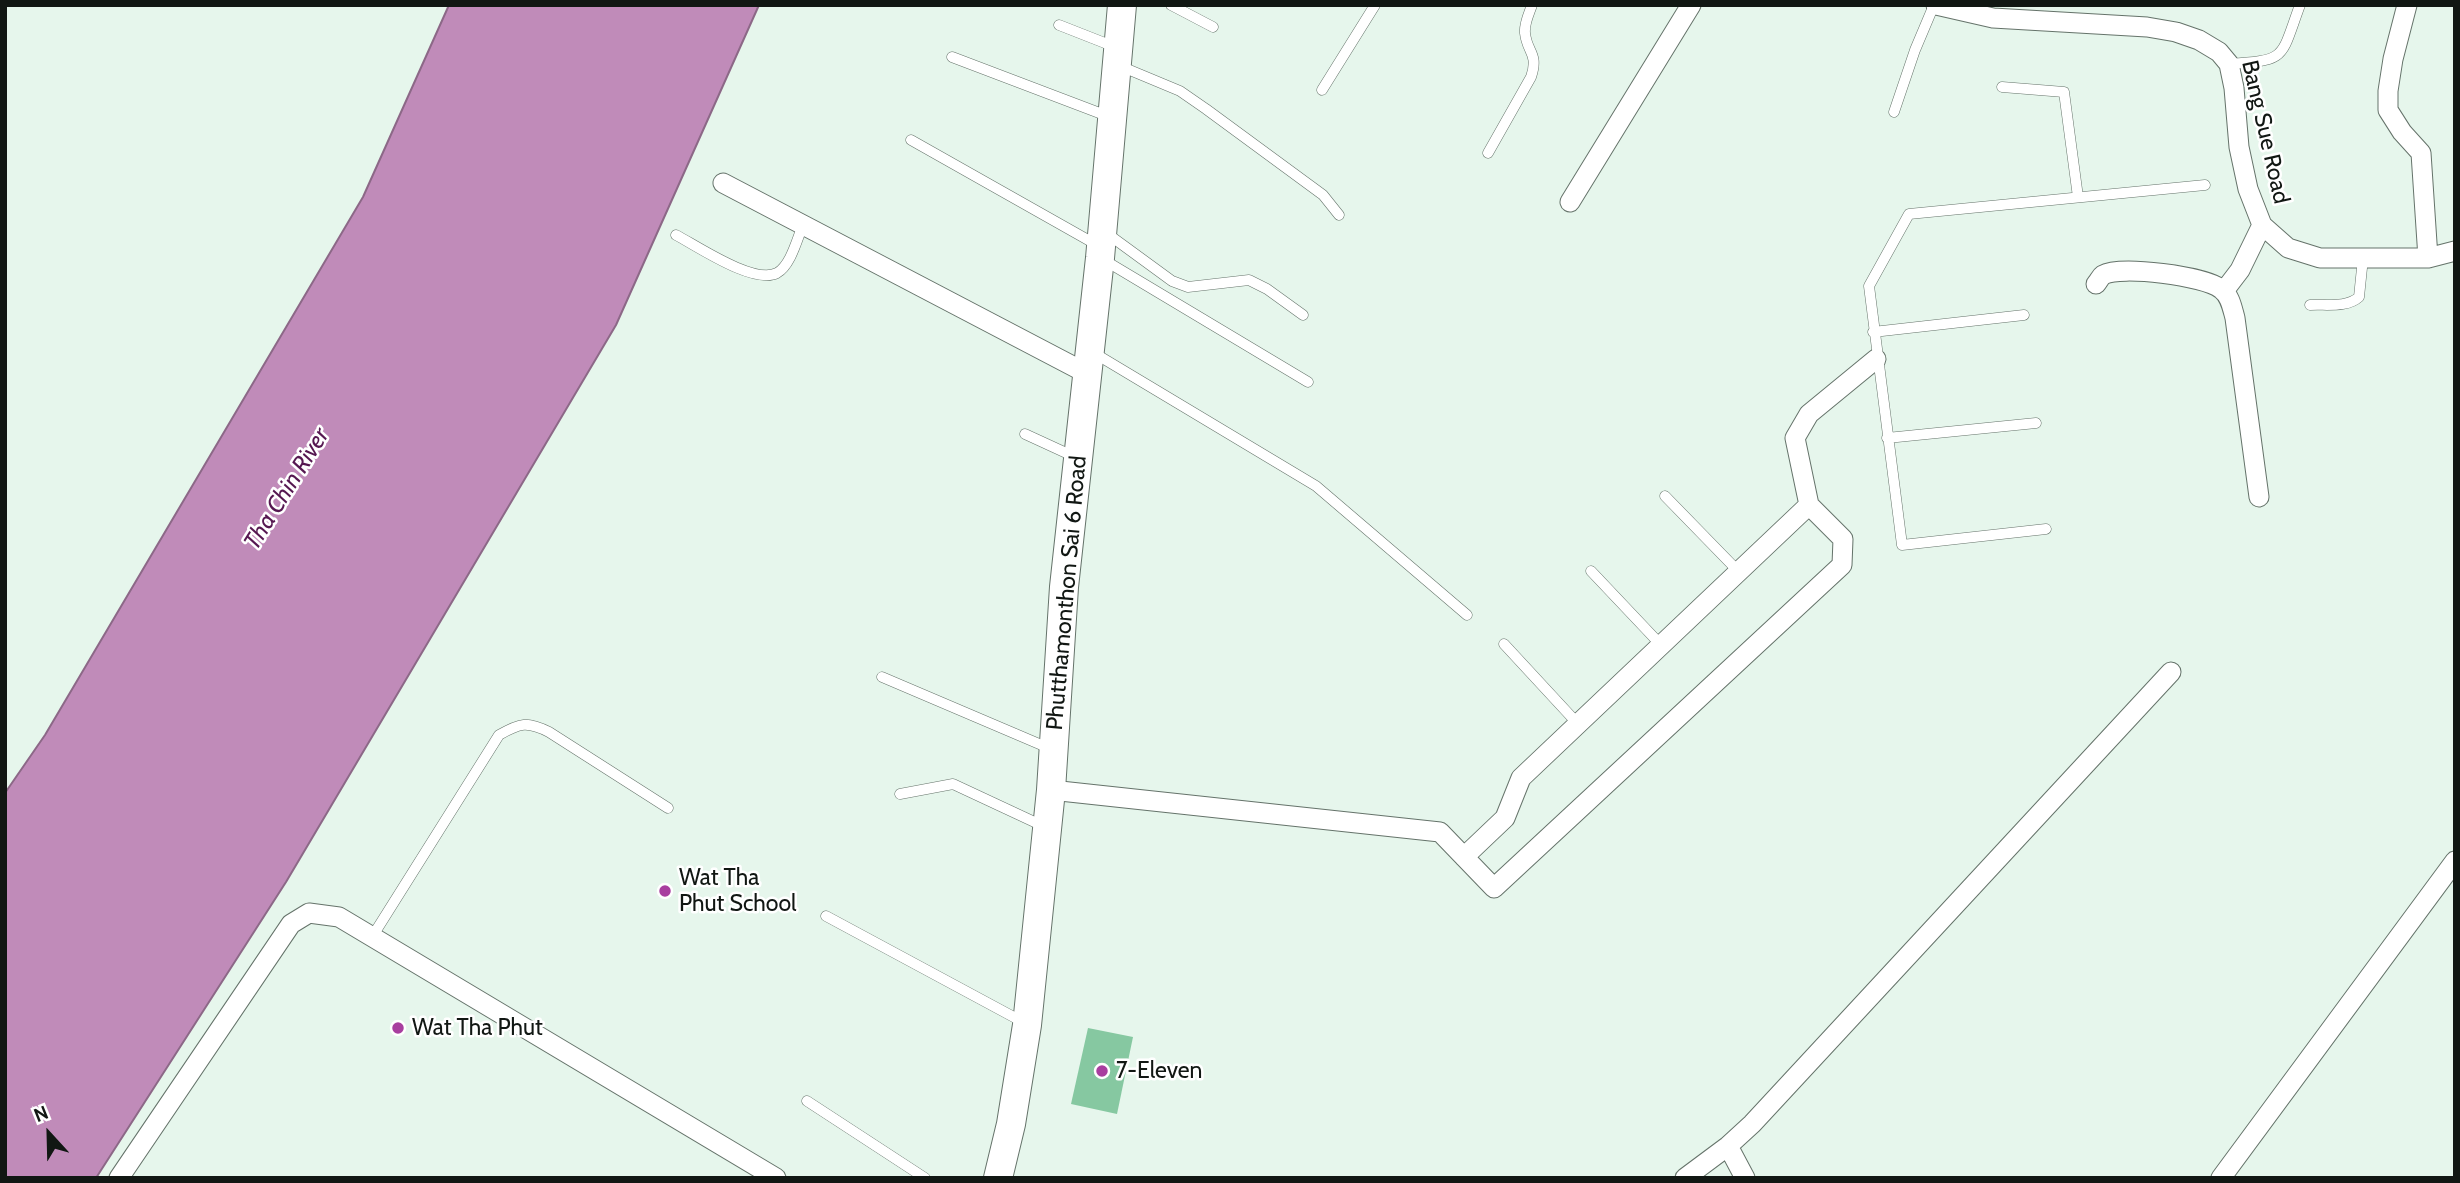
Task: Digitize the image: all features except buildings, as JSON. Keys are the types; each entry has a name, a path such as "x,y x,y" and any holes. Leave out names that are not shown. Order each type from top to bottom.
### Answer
{"main road":[{"name":"Phutthamonthon Sai 6 Road","path":"998,1178 1012,1124 1027,1025 1051,790 1064,587 1101,245 1122,5"}],"street":[{"path":"1570,202 1691,5"},
{"path":"2407,5 2393,59 2388,110 2402,132 2421,153 2428,258"},
{"name":"Bang Sue Road","path":"1933,10 1993,18 2147,27 2176,32 2199,40 2219,52 2229,64 2239,147 2260,231 2288,248 2320,258 2363,265 2428,258 2455,251"},
{"path":"723,183 803,225 1087,361"},
{"path":"2224,291 2260,231"},
{"path":"2096,284 2104,275 2158,272 2215,284 2224,291 2235,317 2259,497"},
{"path":"1051,790 1440,832 1494,888 1842,565 1843,539 1809,505 1795,438 1809,414 1876,359"},
{"path":"1464,858 1505,818 1521,778 1809,505"},
{"path":"1685,1178 1728,1146 1794,1080 2171,672"},
{"path":"2221,1178 2455,861"},
{"path":"119,1178 291,924 309,913 339,917 776,1178"},
{"path":"1728,1146 1745,1178"}],"lane":[{"path":"1171,5 1213,27"},
{"path":"1322,90 1375,5"},
{"path":"1488,153 1531,77 1535,64 1525,34 1532,5"},
{"path":"2229,64 2265,62 2276,58 2283,50 2300,5"},
{"path":"1894,112 1915,50 1933,10"},
{"path":"1059,25 1206,108 1323,195 1339,215"},
{"path":"952,57 1111,118"},
{"path":"2002,87 2064,92 2078,197"},
{"path":"911,140 1172,281 1196,287 1249,280 1267,289 1303,315"},
{"path":"2046,529 1902,545 1868,286 1909,215 2205,184"},
{"path":"676,235 747,272 768,275 777,273 784,265 803,225"},
{"path":"1101,245 1308,382"},
{"path":"2310,305 2349,304 2359,297 2363,265"},
{"path":"1874,332 2024,315"},
{"path":"1087,361 1316,486 1467,615"},
{"path":"1887,438 2036,423"},
{"path":"1025,433 1078,458"},
{"path":"1665,496 1739,572"},
{"path":"1591,571 1661,645"},
{"path":"1504,644 1578,724"},
{"path":"882,677 1054,750"},
{"path":"372,937 499,735 519,724 535,725 549,732 668,808"},
{"path":"900,794 953,784 1047,828"},
{"path":"826,916 1027,1025"},
{"path":"807,1101 925,1178"}],"water":[{"name":"Tha Chin River","path":"449,5 759,5 616,325 286,882 96,1178 5,1178 5,793 45,735 363,197"}],"place":[{"name":"Wat Tha Phut School","path":"665,891"},
{"name":"Wat Tha Phut","path":"398,1028"},
{"name":"7-Eleven","path":"1102,1071"}]}
